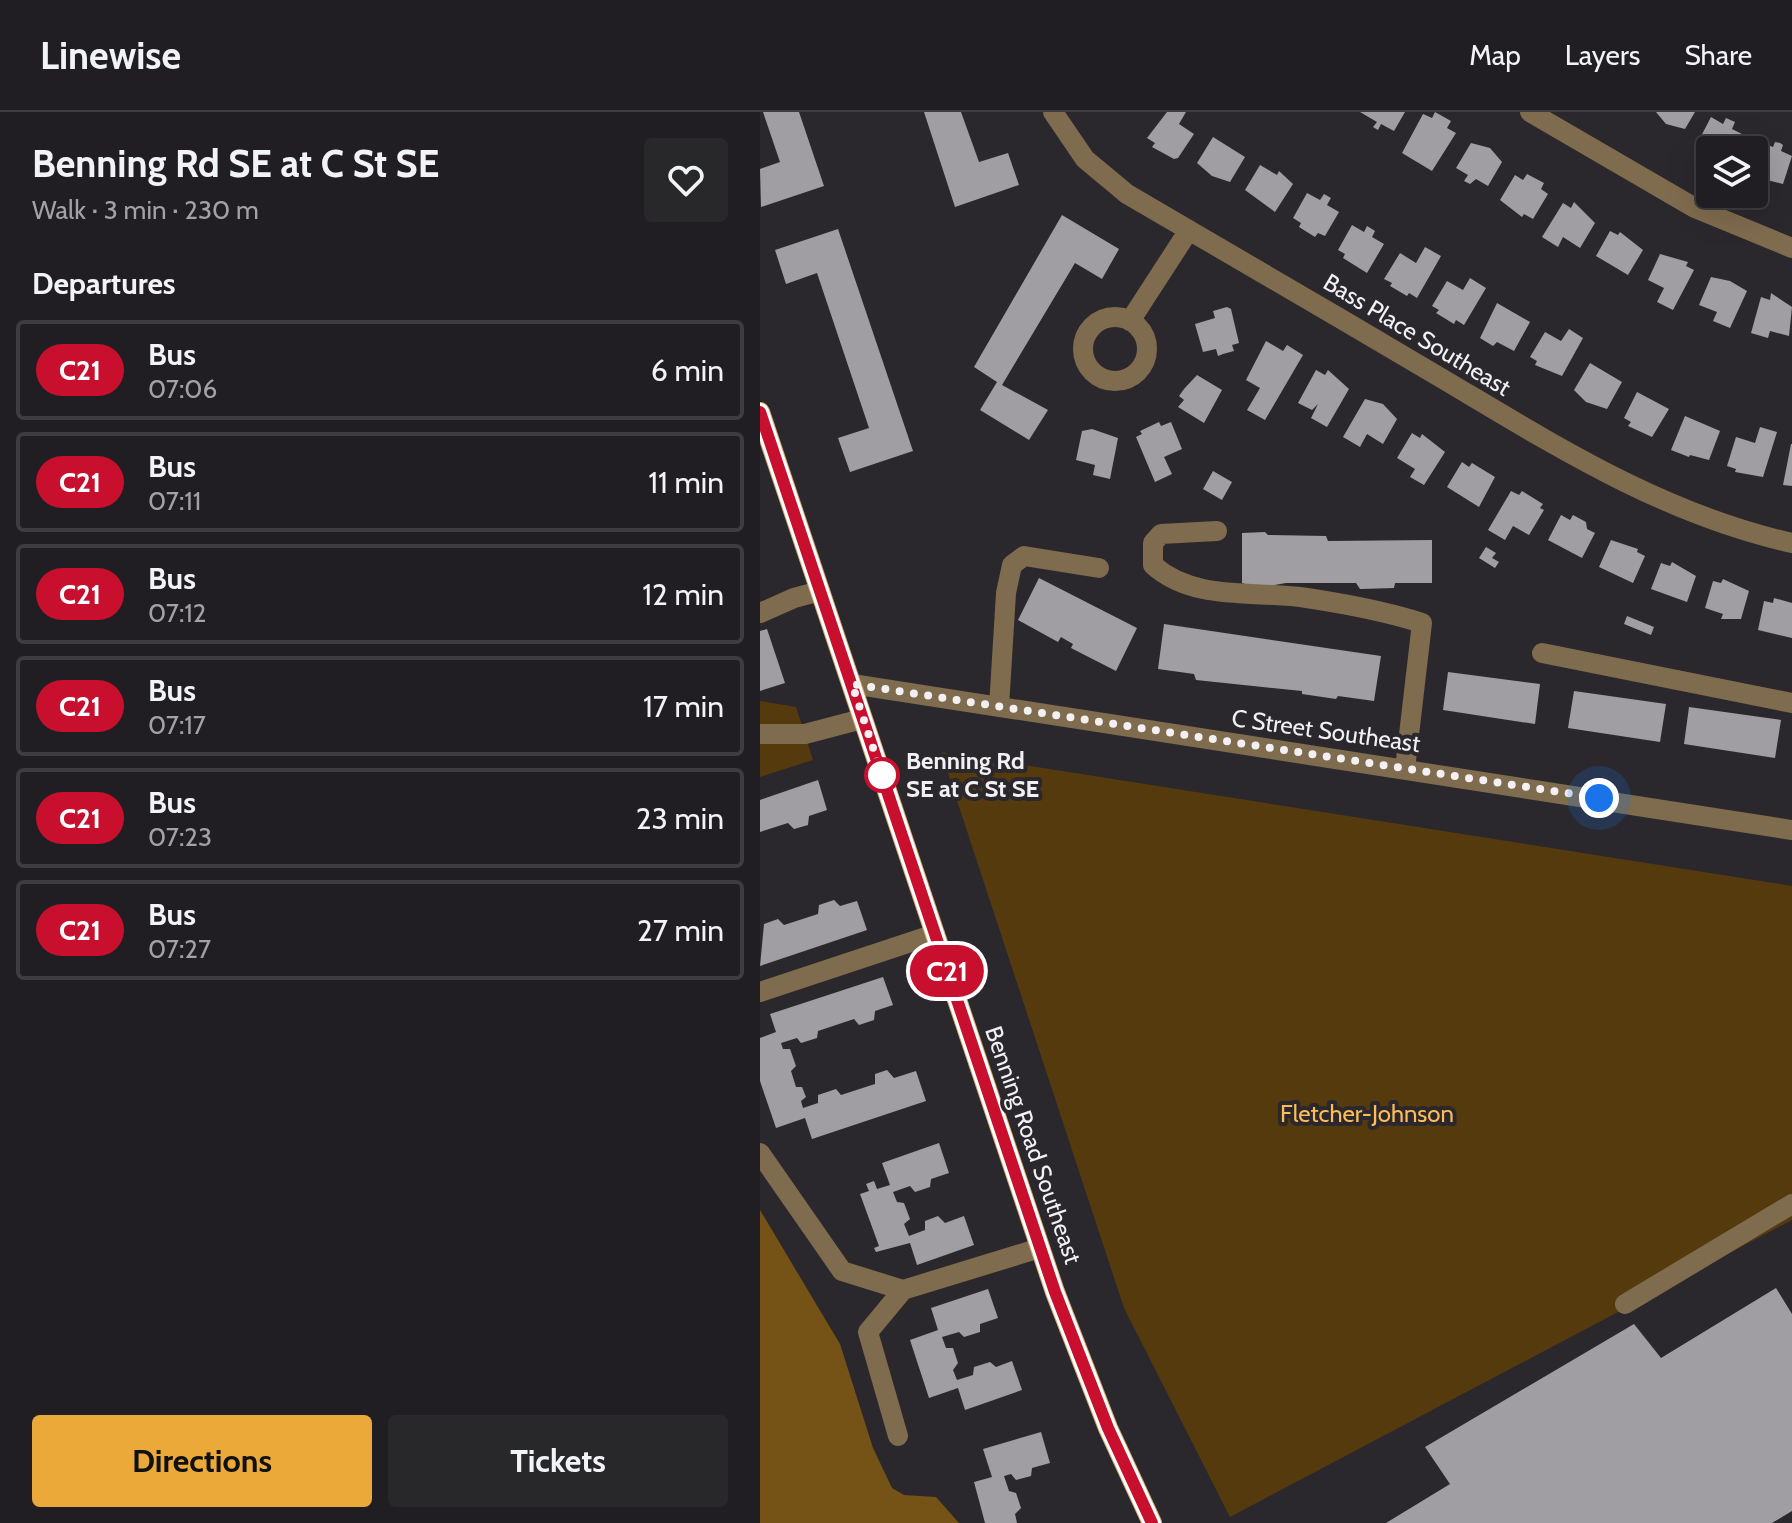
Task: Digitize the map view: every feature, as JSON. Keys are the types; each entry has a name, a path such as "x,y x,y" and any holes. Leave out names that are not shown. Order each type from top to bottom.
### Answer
{"main road":[{"name":"Benning Road Southeast","path":"760,412 766,447 852,684 1040,1248 1089,1383 1152,1523"}],"street":[{"name":"Bass Place Southeast","path":"1053,112 1093,167 1127,194 1616,480 1713,521 1792,543"},
{"path":"1530,112 1695,208 1792,248"},
{"path":"1130,321 1189,230"},
{"path":"1217,531 1161,534 1153,543 1153,565 1170,580 1233,594 1304,597 1390,613 1422,623 1405,769"},
{"path":"999,707 1006,593 1012,565 1024,556 1099,568"},
{"path":"760,613 820,591"},
{"path":"1542,653 1792,703"},
{"name":"C Street Southeast","path":"852,684 1792,830"},
{"path":"760,734 805,734 862,719"},
{"path":"762,992 935,934"},
{"path":"760,1153 842,1271 903,1290 1040,1248"},
{"path":"1625,1304 1792,1204"},
{"path":"898,1436 868,1332 903,1290"}],"green space":[{"path":"760,701 796,707 813,760 760,777"},
{"name":"Fletcher-Johnson","path":"941,752 1792,886 1792,1220 1230,1517 1124,1308"}],"shaded area":[{"path":"760,1210 840,1344 873,1448 892,1488 904,1495 936,1497 959,1523 760,1523"}],"building":[{"path":"763,112 799,112 824,186 761,207 760,169 780,162"},
{"path":"924,112 961,112 979,162 1008,153 1019,185 955,207"},
{"path":"1167,112 1186,112 1179,124 1194,134 1178,158 1174,159 1152,147 1155,143 1147,138"},
{"path":"1360,112 1405,112 1394,131 1381,124 1378,130 1373,127 1377,122"},
{"path":"1435,112 1451,121 1447,128 1456,133 1432,171 1402,153 1423,114 1432,118"},
{"path":"1656,112 1695,112 1685,129 1666,124"},
{"path":"1711,117 1723,124 1726,118 1735,122 1732,129 1744,135 1743,136 1701,136"},
{"path":"1213,137 1245,157 1230,182 1212,176 1197,163"},
{"path":"1775,142 1783,145 1781,151 1792,156 1783,184 1768,180 1768,145 1773,147"},
{"path":"1471,143 1490,148 1502,162 1488,186 1476,179 1470,184 1464,181 1468,175 1456,168"},
{"path":"1260,165 1277,175 1279,171 1293,184 1275,212 1245,190"},
{"path":"1527,174 1544,183 1541,189 1548,194 1533,219 1524,214 1522,217 1500,200 1515,175 1523,180"},
{"path":"1307,193 1320,200 1324,194 1331,198 1327,205 1339,212 1325,236 1318,233 1315,237 1299,227 1301,223 1293,218"},
{"path":"1574,202 1595,223 1580,248 1563,237 1558,247 1542,237 1563,203 1571,208"},
{"path":"1062,215 1119,249 1102,279 1075,263 1002,385 1048,410 1029,440 980,410 997,382 974,367"},
{"path":"1352,225 1364,232 1367,226 1375,231 1372,237 1384,244 1367,273 1343,258 1345,254 1338,250"},
{"path":"838,229 913,451 850,472 838,438 869,428 817,273 786,284 775,250"},
{"path":"1610,231 1618,235 1620,232 1643,250 1628,275 1596,256"},
{"path":"1425,247 1441,256 1417,298 1390,286 1392,283 1384,279 1400,253 1416,263"},
{"path":"1660,254 1688,262 1686,266 1694,270 1673,310 1657,302 1664,288 1648,280"},
{"path":"1711,277 1730,281 1747,291 1730,328 1713,321 1717,312 1699,305"},
{"path":"1470,278 1486,288 1464,325 1456,320 1454,324 1436,313 1439,310 1432,306 1447,281 1463,290"},
{"path":"1771,293 1792,307 1789,336 1770,331 1768,338 1751,333 1761,297 1770,300"},
{"path":"1497,303 1530,322 1514,351 1497,342 1493,346 1480,338"},
{"path":"1227,307 1231,309 1239,343 1232,345 1234,351 1218,356 1216,349 1203,352 1195,324 1215,318 1213,311"},
{"path":"1569,329 1583,338 1562,376 1535,365 1537,361 1530,357 1545,332 1561,341"},
{"path":"1266,341 1283,351 1287,345 1303,355 1265,420 1247,410 1260,388 1246,380"},
{"path":"1590,363 1622,382 1607,409 1586,402 1574,390"},
{"path":"1316,370 1325,375 1328,370 1349,389 1327,427 1311,418 1318,404 1312,410 1298,403"},
{"path":"1197,375 1222,390 1204,423 1178,407 1184,400 1179,396"},
{"path":"1637,392 1669,409 1652,437 1628,426 1631,422 1624,418"},
{"path":"1365,399 1383,404 1397,419 1383,444 1367,434 1360,447 1343,437"},
{"path":"1685,416 1720,431 1709,460 1671,450"},
{"path":"1159,422 1161,426 1171,422 1182,449 1164,457 1172,474 1155,482 1136,437 1142,434 1140,431"},
{"path":"1760,427 1777,432 1763,477 1735,472 1736,469 1727,466 1736,437 1755,443"},
{"path":"1092,429 1118,438 1110,479 1093,475 1095,465 1076,460 1082,431"},
{"path":"1412,433 1420,438 1422,434 1445,452 1424,485 1410,477 1415,469 1397,458"},
{"path":"1792,444 1792,486 1783,485"},
{"path":"1462,462 1469,467 1472,463 1495,477 1479,507 1447,487"},
{"path":"1213,471 1232,482 1222,500 1203,489"},
{"path":"1511,491 1519,495 1522,491 1543,504 1540,508 1544,510 1529,535 1513,526 1505,540 1488,530"},
{"path":"1561,515 1570,520 1573,515 1586,522 1587,529 1595,533 1582,558 1548,540"},
{"path":"1265,532 1268,535 1326,536 1328,541 1432,540 1432,583 1395,583 1394,588 1360,589 1356,583 1286,583 1258,588 1242,583 1242,533"},
{"path":"1611,540 1638,549 1637,552 1645,556 1633,583 1599,567"},
{"path":"1486,547 1496,553 1492,558 1499,562 1495,568 1479,558"},
{"path":"1672,562 1696,576 1687,602 1651,589 1661,563 1670,566"},
{"path":"1039,578 1137,628 1116,671 1071,648 1073,644 1061,637 1058,642 1018,620"},
{"path":"1723,579 1749,591 1741,619 1721,619 1723,614 1705,608 1713,581 1721,583"},
{"path":"1774,598 1792,603 1792,638 1758,630 1764,601 1773,603"},
{"path":"1627,616 1654,627 1651,635 1624,624"},
{"path":"1164,624 1381,656 1374,701 1338,696 1336,699 1302,694 1302,691 1196,680 1194,674 1158,669"},
{"path":"767,629 785,683 760,691 760,631"},
{"path":"1448,672 1540,684 1535,724 1443,710"},
{"path":"1574,691 1666,704 1660,742 1568,728"},
{"path":"1689,707 1781,720 1775,758 1684,744"},
{"path":"818,780 827,810 809,816 808,825 794,829 788,823 760,832 760,800"},
{"path":"834,900 840,906 857,901 867,930 760,966 764,924 778,919 784,925 818,914 819,905"},
{"path":"883,977 893,1005 875,1011 874,1020 859,1025 854,1019 818,1031 817,1038 801,1043 797,1038 781,1043 783,1049 790,1049 796,1066 791,1071 796,1087 802,1087 806,1097 801,1101 803,1108 818,1103 818,1095 836,1089 841,1095 875,1084 875,1074 887,1070 894,1078 916,1071 926,1101 812,1139 805,1118 776,1128 760,1081 760,1038 776,1032 770,1014"},
{"path":"939,1143 949,1173 931,1179 930,1187 915,1192 910,1186 893,1192 897,1202 904,1203 910,1219 904,1224 909,1236 925,1230 925,1221 938,1216 945,1223 964,1216 974,1245 917,1265 910,1243 876,1252 874,1248 879,1246 860,1194 869,1191 866,1184 874,1181 877,1189 890,1185 882,1163"},
{"path":"1776,1288 1792,1314 1792,1511 1772,1523 1386,1523 1450,1484 1425,1447 1634,1324 1661,1358"},
{"path":"988,1289 998,1318 980,1324 980,1332 964,1337 959,1332 942,1337 946,1348 953,1348 958,1363 953,1370 957,1380 973,1375 974,1367 990,1362 996,1367 1012,1361 1022,1390 965,1410 958,1388 929,1398 910,1340 938,1330 931,1308"},
{"path":"1041,1432 1050,1463 1032,1468 1031,1476 1016,1480 1011,1474 1004,1476 1009,1491 1016,1493 1021,1508 1015,1514 1017,1523 985,1523 974,1482 992,1477 983,1449"}],"bus line":[{"name":"C21","path":"760,412 1055,1292 1108,1428 1152,1523"}],"place":[{"name":"Benning Rd SE at C St SE","path":"882,775"}],"route":[{"path":"882,775 852,684 1599,798"}]}
